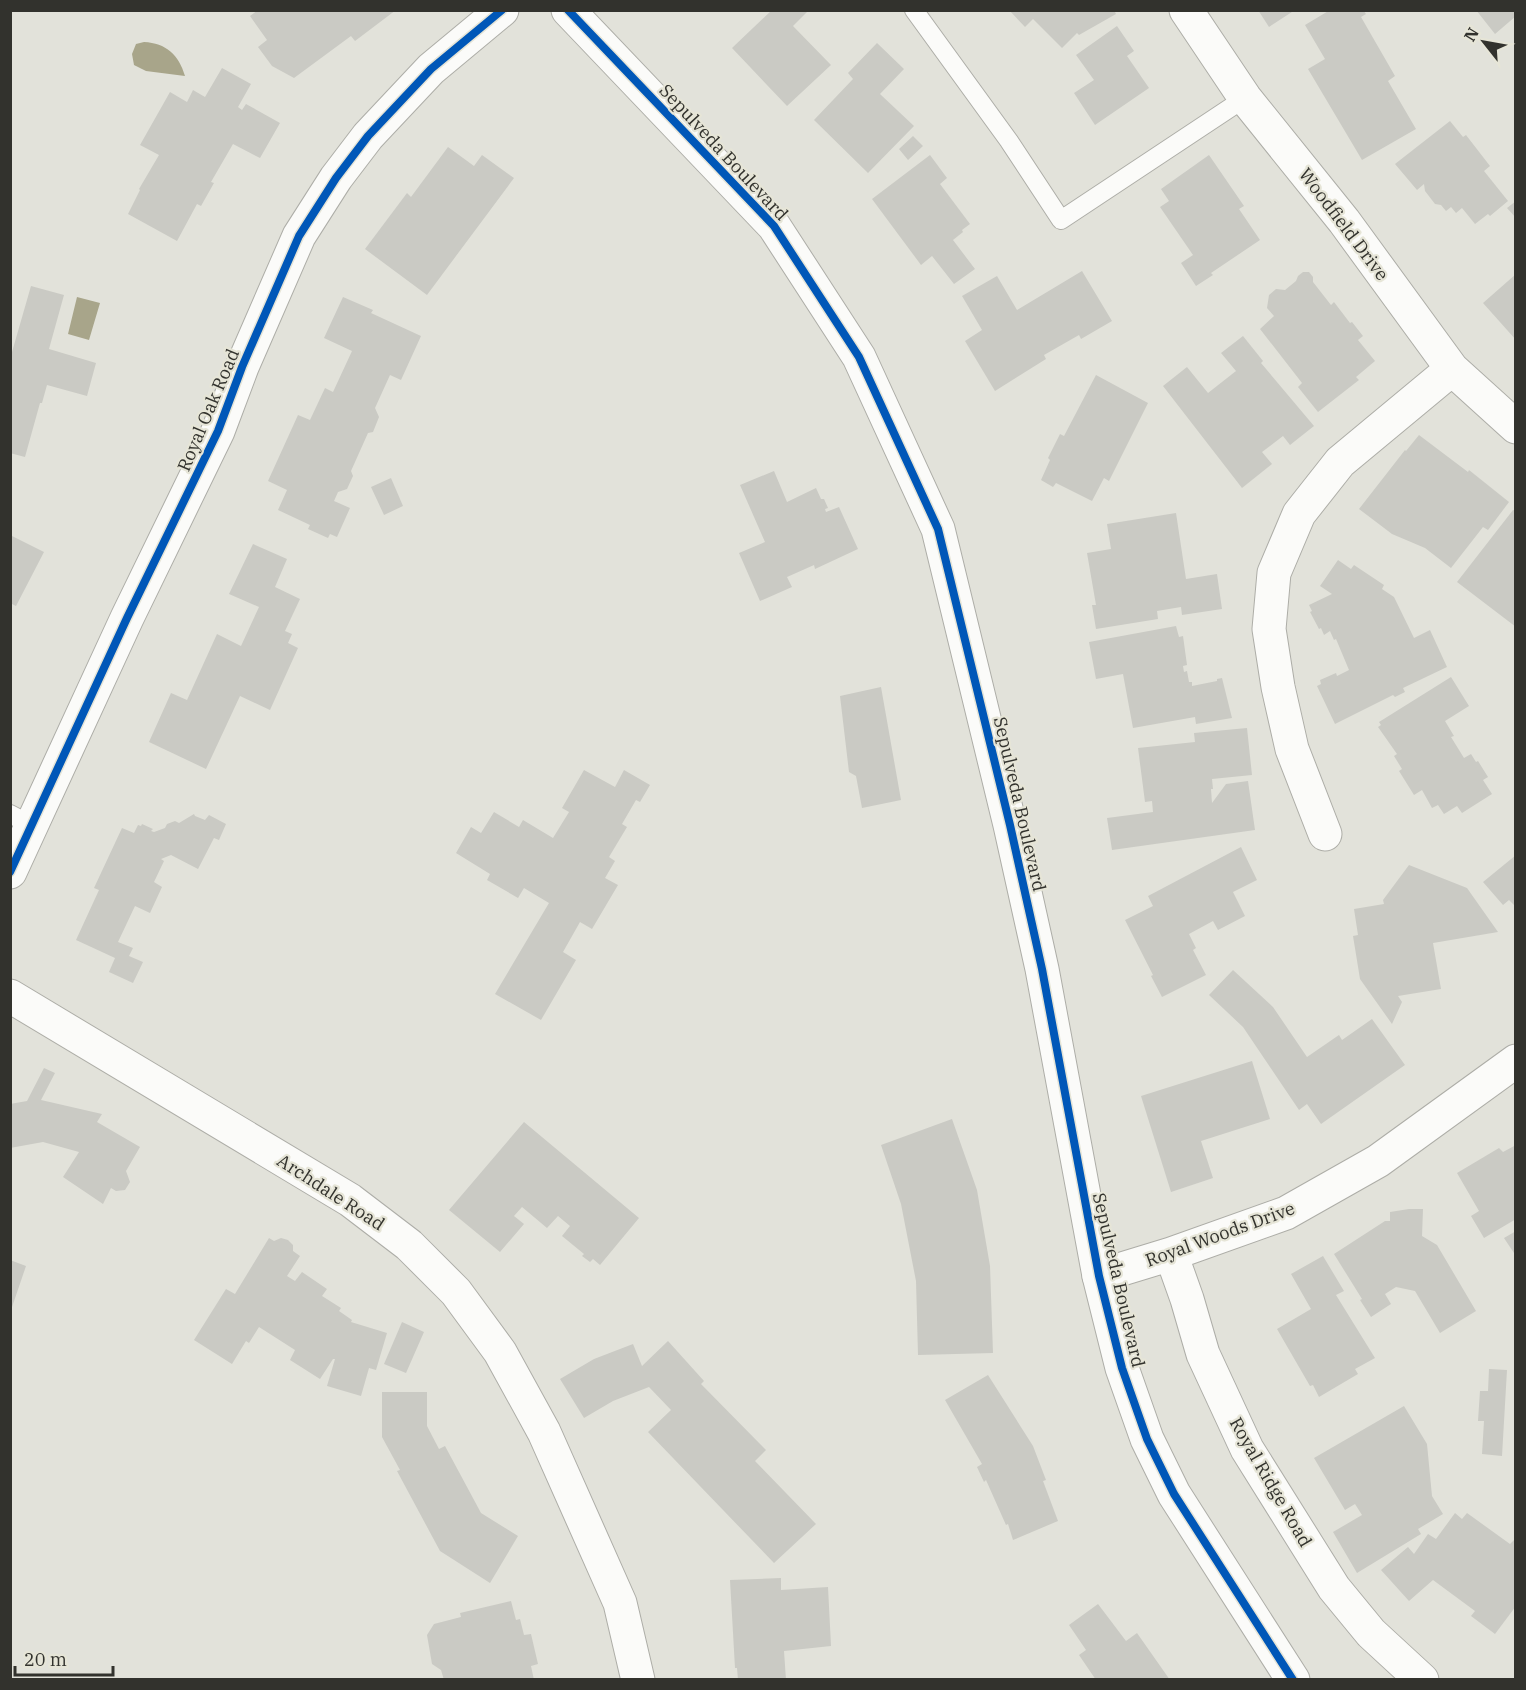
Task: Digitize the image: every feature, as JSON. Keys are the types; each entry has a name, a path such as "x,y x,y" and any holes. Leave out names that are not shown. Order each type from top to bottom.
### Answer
{"street":[{"name":"Royal Oak Road","path":"10,872 21,819 128,618 218,431 299,236 336,178 368,136 431,69 502,10"},
{"name":"Sepulveda Boulevard","path":"568,10 774,226 859,357 938,530 1008,814 1042,969 1099,1276 1122,1368 1147,1439 1174,1494 1293,1680"},
{"name":"Woodfield Drive","path":"1186,10 1245,98 1344,221 1452,369 1515,427"},
{"path":"1325,834 1292,749 1278,687 1269,629 1274,573 1299,514 1340,462 1452,369"},
{"name":"Archdale Road","path":"10,996 350,1200 409,1245 456,1292 500,1352 544,1431 620,1603 638,1680"},
{"name":"Royal Woods Drive","path":"1099,1276 1286,1214 1378,1161 1515,1061"},
{"name":"Royal Ridge Road","path":"1171,1254 1203,1354 1247,1449 1334,1588 1371,1633 1422,1680"}],"lane":[{"path":"914,10 1009,141 1061,220 1245,98"}],"shaded area":[{"path":"144,42 159,45 175,56 185,76 146,71 134,65 132,54 136,44"},
{"path":"77,297 100,303 89,340 68,334"}],"building":[{"path":"258,10 396,10 355,41 351,36 294,78 272,66 258,47 267,40 250,16"},
{"path":"772,10 809,10 793,26 831,65 787,106 732,48"},
{"path":"1009,10 1114,10 1116,14 1079,35 1077,33 1062,48 1033,19 1025,27"},
{"path":"1258,10 1295,10 1269,27"},
{"path":"1330,10 1363,10 1366,14 1361,17 1395,76 1388,81 1416,129 1362,160 1308,69 1325,59 1305,25"},
{"path":"1476,10 1516,10 1516,16 1495,34"},
{"path":"1117,26 1134,51 1127,56 1149,88 1095,125 1074,93 1094,80 1076,55"},
{"path":"877,43 904,69 880,94 914,126 868,173 814,120 853,79 848,73"},
{"path":"222,68 251,84 238,107 242,110 246,104 280,123 260,158 233,144 211,182 214,183 201,206 197,204 177,241 128,214 139,189 159,155 140,145 170,92 187,102 193,90 205,97"},
{"path":"1450,121 1463,137 1466,135 1490,166 1484,171 1508,201 1490,216 1488,214 1475,224 1462,208 1456,213 1451,207 1446,211 1441,205 1435,204 1425,191 1424,184 1417,190 1395,164"},
{"path":"913,136 923,146 908,160 899,149"},
{"path":"448,147 474,166 482,155 514,178 427,295 365,249 407,193 411,197"},
{"path":"930,155 947,178 940,184 970,224 953,240 975,269 954,284 932,256 921,265 872,199"},
{"path":"1209,155 1244,206 1239,209 1260,240 1211,273 1213,275 1196,286 1181,263 1193,255 1160,207 1169,201 1161,189"},
{"path":"1516,201 1516,218 1507,208"},
{"path":"1082,271 1112,321 1081,339 1079,335 1044,355 1046,359 995,391 965,341 982,330 962,296 997,276 1017,310"},
{"path":"1303,272 1309,272 1313,277 1313,282 1331,305 1334,302 1350,323 1352,322 1363,336 1358,340 1375,361 1356,377 1359,380 1318,412 1298,387 1302,383 1260,329 1274,316 1267,308 1269,295 1276,289 1285,290"},
{"path":"1516,274 1516,340 1483,303"},
{"path":"31,286 64,295 49,349 96,363 87,396 47,385 25,457 10,453 10,359"},
{"path":"343,297 421,336 401,380 390,375 375,408 379,417 373,432 368,433 351,471 353,476 347,489 338,492 334,501 350,508 337,537 330,534 328,538 308,529 310,525 278,510 287,490 268,481 298,415 310,420 325,388 333,392 352,351 324,338"},
{"path":"1243,336 1263,361 1261,363 1314,426 1290,445 1283,436 1262,452 1272,464 1242,488 1163,386 1187,367 1208,393 1236,371 1221,353"},
{"path":"1096,375 1148,403 1109,481 1104,478 1092,501 1056,483 1053,487 1041,480 1050,460 1048,458 1060,434 1064,436"},
{"path":"1419,435 1509,502 1488,530 1483,527 1451,568 1425,548 1392,534 1359,509"},
{"path":"774,471 787,502 816,488 828,508 825,509 826,512 839,507 858,549 815,569 814,565 787,577 792,587 760,601 739,553 765,542 740,485"},
{"path":"391,478 403,506 384,515 371,487"},
{"path":"1513,510 1516,511 1516,627 1457,582"},
{"path":"1176,513 1186,579 1217,574 1222,609 1182,615 1181,607 1157,611 1158,619 1096,629 1092,605 1096,605 1087,553 1111,549 1107,524"},
{"path":"10,535 44,552 16,606 10,603"},
{"path":"253,544 287,559 275,587 300,599 285,631 292,634 288,643 298,648 270,710 240,696 206,769 149,742 171,693 187,700 217,634 241,646 259,607 229,594"},
{"path":"1338,560 1351,569 1354,565 1384,585 1382,589 1394,597 1414,638 1430,630 1447,667 1403,688 1405,692 1395,697 1393,695 1335,724 1317,686 1321,684 1320,680 1349,670 1336,639 1334,640 1330,631 1324,635 1321,628 1319,629 1309,605 1332,594 1320,586"},
{"path":"1176,626 1179,637 1183,636 1187,665 1183,666 1184,672 1187,671 1189,682 1192,682 1192,686 1222,678 1232,718 1196,724 1195,717 1133,728 1123,674 1096,679 1089,642"},
{"path":"1451,677 1469,706 1445,721 1454,736 1451,737 1464,758 1471,754 1476,762 1478,761 1488,777 1483,780 1492,794 1462,813 1457,806 1444,814 1438,805 1432,808 1422,790 1414,795 1399,771 1402,769 1394,756 1397,754 1378,727 1381,725 1379,722"},
{"path":"881,687 901,800 862,808 856,776 849,772 840,696"},
{"path":"1247,728 1252,775 1212,779 1212,803 1226,784 1248,781 1255,830 1112,850 1107,818 1153,812 1152,801 1145,802 1138,748 1195,742 1194,733"},
{"path":"584,770 615,787 624,770 650,785 640,802 636,800 622,824 627,827 609,857 615,861 605,878 618,885 592,929 580,922 563,952 576,960 541,1020 495,994 549,903 524,888 518,898 487,880 490,874 456,853 471,827 481,833 494,812 519,827 523,820 553,838 569,812 562,808"},
{"path":"194,814 205,820 209,815 226,824 219,840 214,838 198,869 171,855 161,859 164,861 154,882 162,887 150,913 135,906 118,942 133,948 129,956 143,962 133,983 109,972 115,958 76,940 99,890 94,888 122,828 134,833 138,825 142,824 153,829 151,831 154,832 175,821 179,823"},
{"path":"1241,847 1257,880 1233,892 1245,916 1218,930 1213,921 1189,934 1196,948 1193,950 1206,975 1162,997 1125,920 1153,906 1148,896"},
{"path":"1516,855 1516,907 1509,900 1503,905 1483,882"},
{"path":"1409,865 1467,888 1498,932 1433,943 1441,989 1398,996 1402,1002 1392,1024 1360,979 1353,936 1358,935 1354,909 1384,904 1383,900"},
{"path":"1233,970 1273,1007 1307,1057 1339,1035 1342,1040 1372,1019 1405,1065 1321,1124 1307,1104 1299,1110 1243,1027 1209,995"},
{"path":"1252,1061 1270,1119 1201,1141 1213,1178 1171,1192 1141,1096"},
{"path":"44,1068 55,1073 41,1100 102,1114 97,1122 140,1147 126,1171 130,1182 125,1190 116,1191 111,1188 103,1204 63,1177 79,1152 43,1142 10,1148 10,1104 27,1101"},
{"path":"952,1119 977,1190 990,1266 993,1353 918,1355 916,1281 901,1204 881,1145"},
{"path":"524,1122 639,1218 600,1265 593,1259 590,1262 582,1256 584,1254 562,1236 570,1226 558,1216 547,1228 522,1207 514,1216 524,1224 500,1252 449,1210"},
{"path":"1516,1145 1516,1219 1484,1238 1471,1216 1479,1211 1457,1173 1499,1148 1503,1152"},
{"path":"1423,1209 1422,1236 1437,1245 1476,1311 1440,1333 1415,1291 1396,1287 1385,1294 1391,1304 1371,1317 1334,1254 1385,1221 1390,1221 1390,1212"},
{"path":"1516,1231 1516,1256 1504,1238"},
{"path":"269,1238 274,1241 281,1238 288,1240 293,1245 293,1251 300,1256 287,1276 295,1281 302,1272 327,1289 322,1296 341,1308 339,1311 352,1320 351,1322 387,1333 376,1370 369,1368 361,1396 327,1386 335,1359 320,1379 290,1360 295,1350 259,1327 249,1343 246,1341 232,1364 194,1340 226,1289 235,1294"},
{"path":"1323,1256 1344,1291 1336,1295 1375,1358 1355,1369 1358,1374 1319,1397 1313,1385 1310,1386 1277,1329 1311,1309 1291,1274"},
{"path":"10,1260 26,1266 11,1310 10,1310"},
{"path":"402,1322 424,1332 406,1373 384,1364"},
{"path":"668,1341 704,1381 701,1384 766,1450 755,1461 816,1524 774,1563 648,1432 671,1410 649,1387 613,1401 584,1418 560,1379 594,1359 633,1344 642,1366"},
{"path":"1489,1369 1507,1370 1502,1456 1482,1454 1484,1421 1478,1421 1480,1391 1488,1391"},
{"path":"988,1375 1033,1446 1058,1521 1013,1540 1008,1524 1006,1525 986,1480 984,1482 977,1467 982,1464 945,1400"},
{"path":"382,1392 427,1392 427,1426 439,1449 445,1446 481,1513 518,1536 490,1583 440,1551 397,1471 400,1470 382,1437"},
{"path":"1404,1406 1427,1444 1432,1496 1443,1514 1418,1529 1421,1534 1357,1573 1333,1532 1362,1515 1355,1504 1345,1510 1314,1458"},
{"path":"1455,1513 1462,1519 1467,1513 1510,1544 1516,1538 1516,1606 1495,1634 1471,1616 1475,1611 1433,1580 1409,1601 1381,1570 1408,1547 1414,1554 1428,1534 1436,1539"},
{"path":"781,1578 781,1590 828,1587 831,1646 784,1651 786,1680 738,1680 737,1668 735,1668 730,1580"},
{"path":"511,1601 516,1620 520,1619 524,1635 531,1634 538,1664 531,1666 534,1680 444,1680 441,1670 432,1664 427,1635 434,1624 461,1617 460,1613"},
{"path":"1098,1604 1126,1641 1137,1633 1170,1680 1096,1680 1079,1655 1086,1650 1069,1625"}],"cycle path":[{"path":"10,872 127,618 218,431 242,367 299,236 336,178 368,136 431,69 502,10"},
{"path":"568,10 774,226 859,357 938,529 1010,825 1042,969 1099,1276 1122,1368 1147,1439 1174,1494 1293,1680"}]}
